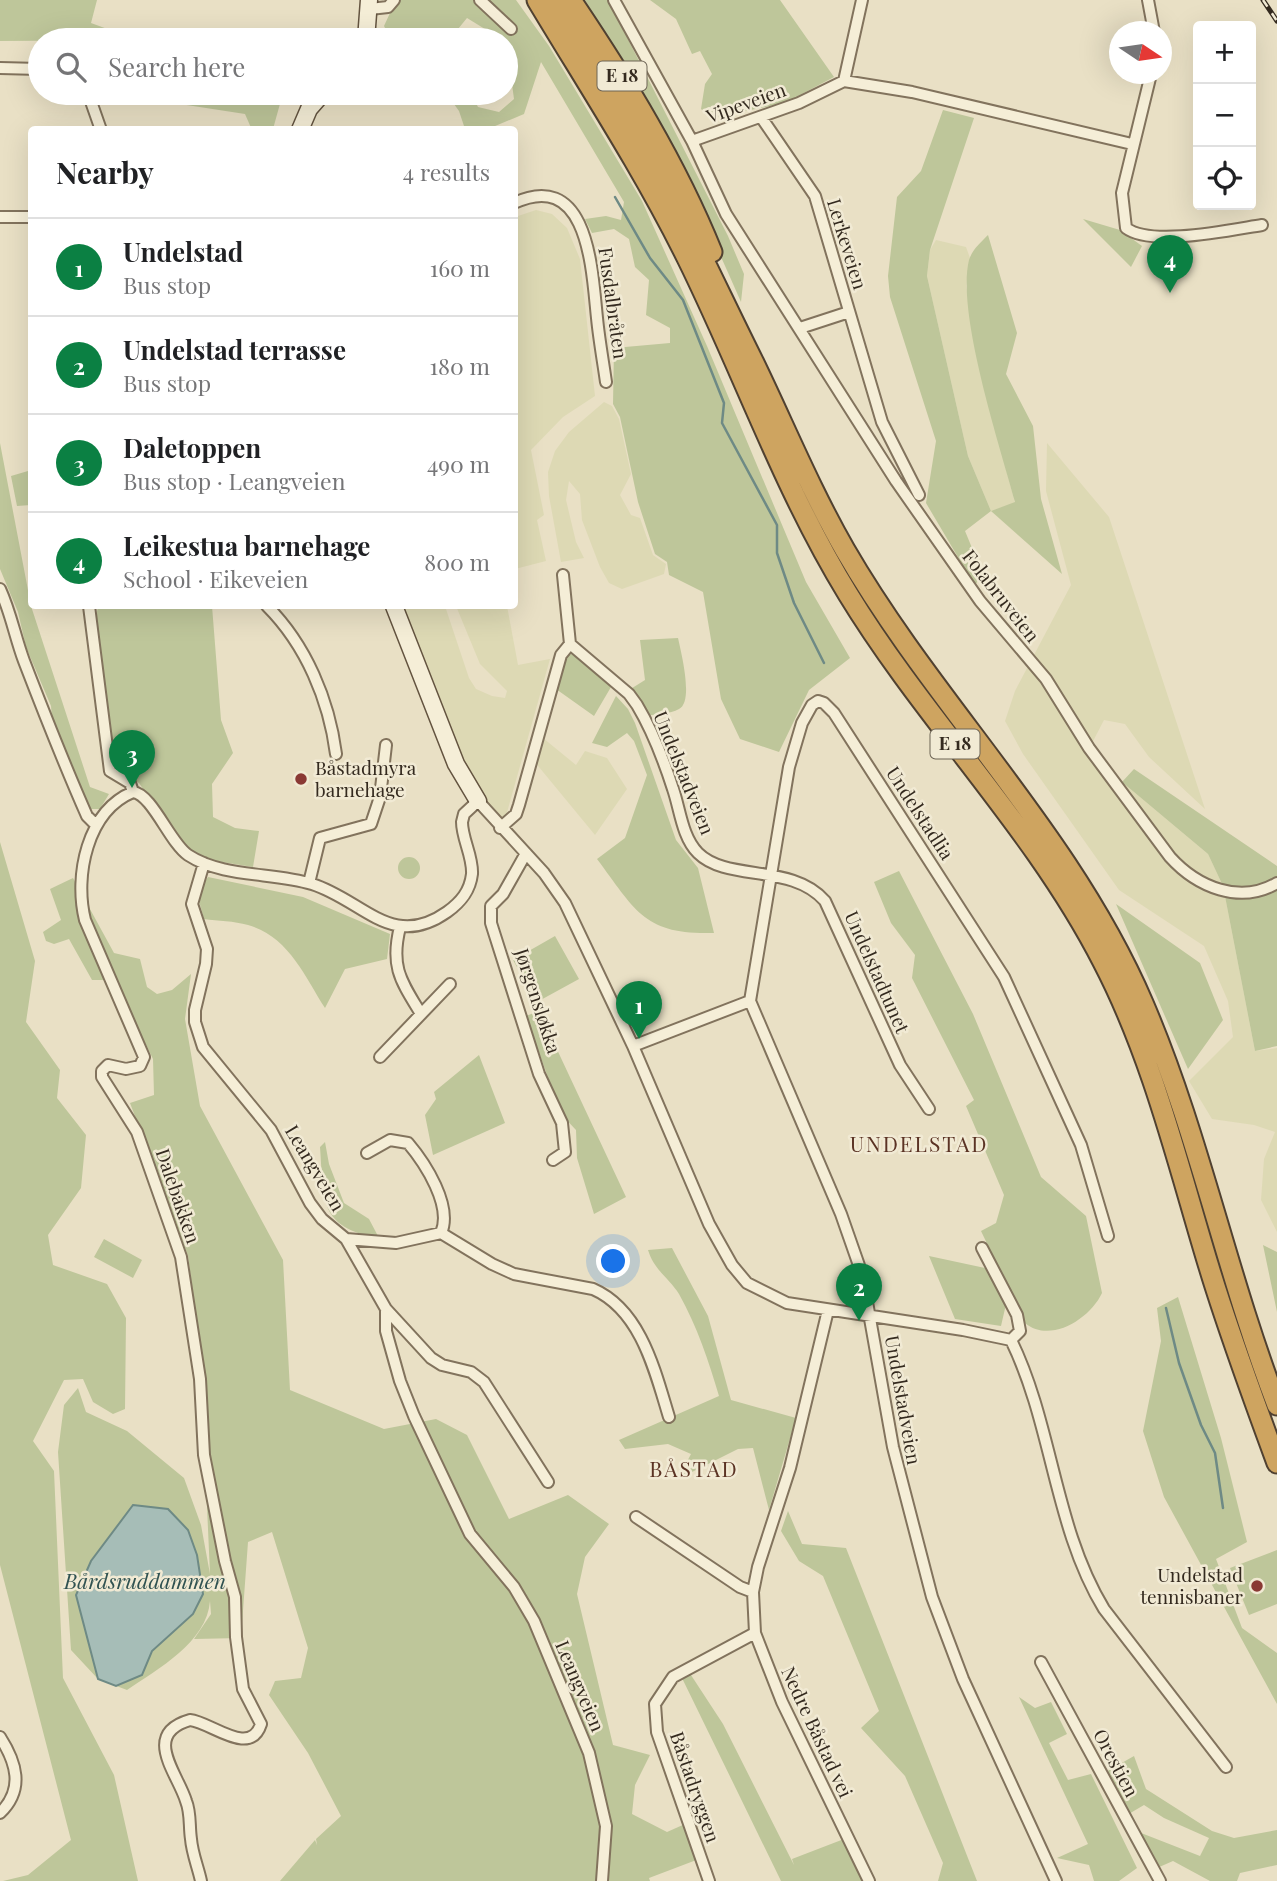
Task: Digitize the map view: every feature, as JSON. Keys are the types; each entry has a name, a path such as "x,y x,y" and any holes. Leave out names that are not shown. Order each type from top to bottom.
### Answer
{"highway":[{"name":"E 18","path":"525,0 543,26 568,52"},
{"name":"E 18","path":"537,0 659,205 790,485 849,596 903,676 1048,870 1103,962 1144,1058 1231,1336 1277,1463"},
{"name":"E 18","path":"551,0 609,86 667,188 780,417"},
{"name":"E 18","path":"571,0 624,79 696,213 780,417 821,508 873,596 1063,858 1121,954 1144,1004 1180,1102 1248,1331 1277,1405"}],"street":[{"path":"367,28 370,4 388,7 394,0"},
{"path":"480,0 510,28"},
{"name":"Vipeveien","path":"614,0 692,141 761,117 844,80"},
{"path":"1148,0 1152,21"},
{"path":"862,3 844,80 912,92 1132,144"},
{"path":"0,68 28,69"},
{"path":"1148,84 1122,193 1126,228 1136,236 1155,237 1262,225"},
{"path":"92,105 100,126"},
{"path":"302,126 312,105"},
{"name":"Lerkeveien","path":"761,117 815,196 882,422 919,495"},
{"name":"Folabruveien","path":"692,141 726,214 896,481 980,601 1046,679 1089,748 1170,857 1184,873 1222,891 1254,892 1277,883"},
{"name":"Fusdalbråten","path":"518,202 527,198 550,197 560,201 578,221 589,249 606,383"},
{"path":"0,217 28,217"},
{"name":"Lerkeveien","path":"800,328 849,312"},
{"path":"500,828 512,819 519,805 561,655 570,644 563,575"},
{"path":"0,589 13,617 23,658 45,708 48,727 87,816 96,825 125,796 133,792"},
{"path":"89,609 110,771 130,783 133,792 144,797 184,852 204,863 309,883 344,897 382,922 400,928 433,922 450,910 467,892 472,868 462,822 464,814 478,802"},
{"path":"269,609 300,648 313,675 332,724 336,754"},
{"path":"395,609 456,764 478,802 544,873 565,903 633,1046 709,1224 732,1265 747,1283 787,1303 1011,1340"},
{"name":"Undelstadveien","path":"570,644 629,694 642,713 673,786 686,834 699,855 730,867 772,875"},
{"name":"Undelstadlia","path":"750,1001 789,767 802,723 812,705 818,701 824,703 989,950 1081,1144 1108,1236"},
{"path":"320,838 371,824 377,812 386,745"},
{"name":"Dalebakken","path":"96,825 90,840 80,902 98,956 144,1057 140,1066 133,1069 108,1065 102,1070 102,1077 137,1132 181,1257 200,1379 204,1455 235,1597 236,1637 243,1689 260,1717 259,1729 249,1739 239,1738 190,1720 175,1727 166,1740 164,1755 186,1800 191,1840 201,1881"},
{"path":"309,883 320,838 315,826"},
{"name":"Jørgensløkka","path":"525,855 503,894 491,906 491,923 539,1073 562,1123 565,1152 554,1160"},
{"name":"Leangveien","path":"204,863 192,904 207,949 195,1010 198,1034 210,1059 271,1129 322,1219 346,1239 386,1309 386,1331 400,1381 414,1416 470,1534 514,1587 534,1621 589,1753 606,1826 602,1881"},
{"name":"Undelstadtunet","path":"772,875 806,885 825,901 900,1065 929,1110"},
{"path":"400,928 395,956 398,972 421,1014"},
{"path":"380,1057 450,985"},
{"path":"633,1046 750,1001"},
{"name":"Undelstadveien","path":"750,1001 853,1244 871,1316 892,1447 932,1597 963,1679 1056,1881"},
{"path":"367,1153 390,1140 400,1139 408,1143 442,1203 444,1221 441,1233"},
{"path":"346,1239 396,1243 441,1233 514,1274 593,1289 616,1302 653,1366 669,1417"},
{"path":"982,1248 1017,1315 1020,1331 1011,1340"},
{"path":"386,1309 431,1358 442,1365 471,1372 484,1382 548,1482"},
{"name":"Nedre Båstad vei","path":"828,1310 790,1468 758,1567 753,1592 755,1633 782,1702 869,1881"},
{"path":"1011,1340 1028,1377 1074,1545 1090,1587 1116,1625 1227,1767"},
{"path":"636,1517 740,1587 753,1592"},
{"name":"Båstadryggen","path":"709,1881 657,1732 656,1704 663,1688 673,1677 755,1633"},
{"name":"Orestien","path":"1041,1661 1160,1881"},
{"path":"0,1737 17,1772 15,1788 0,1813"}],"shaded area":[{"path":"536,210 552,214 567,228 580,259 595,396 563,417 531,450 544,515 537,520 546,561 518,568 518,216"},
{"path":"936,240 966,247 970,258 966,286 980,371 1015,503 991,511 968,456 927,276 930,250"},
{"path":"604,402 612,406 619,419 631,474 620,495 631,515 640,518 653,555 666,564 664,574 622,589 609,583 600,567 582,520 580,494 569,481 566,500 576,542 584,558 561,562 549,496 548,472 555,451 569,432"},
{"path":"1047,443 1109,517 1205,809 1149,757 1125,724 1104,720 1090,747 1122,782 1208,854 1223,886 1255,1051 1277,1048 1277,1232 1261,1200 1264,1159 1275,1132 1254,1125 1212,1119 1189,1081 1233,1037 1228,1001 1204,946 1119,890 1023,754 1005,721 1015,691 1071,585 1046,491"},
{"path":"401,609 446,609 469,678 476,689 492,696 505,698 507,691 480,664 457,609 508,609 518,665 550,659 506,816 499,819 459,762"},
{"path":"543,738 576,765 585,751 607,758 627,789 595,835 534,761"}],"green space":[{"path":"0,0 97,0 91,23 105,28 28,28 28,41 0,41"},
{"path":"396,0 516,0 549,46 642,201 707,346 806,582 850,658 809,690 779,752 740,739 721,699 703,592 669,575 667,562 655,554 638,502 620,417 613,404 614,348 670,343 670,328 646,315 649,280 635,267 629,239 614,229 592,233 585,219 606,216 621,220 624,202 541,62 524,114 495,126 464,126 455,105 477,105 499,112 507,105 518,105 518,28 483,28 467,18 459,28 384,26"},
{"path":"585,0 608,0 728,236 744,274 741,302 655,118"},
{"path":"650,0 780,0 834,77 785,103 711,118 701,109 705,84 712,74 700,51 692,54 676,19"},
{"path":"186,105 280,105 274,126 250,126 245,114"},
{"path":"943,110 974,118 930,250 927,276 968,456 991,511 965,531 982,572 975,586 926,503 936,441 890,297 888,276 897,197 921,171"},
{"path":"1083,219 1120,230 1142,246 1131,267"},
{"path":"988,235 1017,333 1006,374 1033,426 1041,499 1062,574 991,511 1015,502 990,415 969,312 969,260"},
{"path":"0,443 28,590 28,609 32,609 90,787 109,794 100,809 89,809 52,719 51,706 26,647 18,612 0,569"},
{"path":"28,471 28,505 17,506 11,476"},
{"path":"97,609 212,609 221,720 233,753 212,784 213,817 235,828 259,831 253,867 197,858 180,843 139,783 110,765"},
{"path":"678,638 686,687 683,705 671,712 646,716 629,690 645,680 640,640"},
{"path":"572,654 611,687 594,716 556,689 566,656"},
{"path":"616,696 628,709 635,723 676,840 698,868 714,933 672,930 644,916 622,893 597,859 625,838 647,775 634,741 627,733 607,747 592,743"},
{"path":"1134,769 1277,866 1277,1046 1255,1051 1223,886 1208,854 1122,782"},
{"path":"0,842 35,961 26,1022 60,1070 57,1098 86,1135 81,1188 48,1235 53,1265 107,1284 126,1318 125,1409 113,1414 93,1402 83,1379 64,1380 33,1441 54,1471 63,1678 114,1775 138,1881 3,1881 28,1875 71,1840 0,1565"},
{"path":"409,857 417,860 420,868 417,876 409,879 401,876 398,868 401,860"},
{"path":"899,871 973,1014 1041,1177 1086,1216 1102,1293 1088,1312 1057,1330 1035,1329 1025,1323 981,1231 996,1223 1004,1195 966,1106 974,1100 912,978 915,955 891,923 874,882"},
{"path":"208,877 303,897 390,934 387,959 345,969 325,1008 294,958 274,938 248,925 204,919 197,894"},
{"path":"73,878 114,953 140,959 147,987 157,994 172,990 191,974 185,1019 200,1106 283,1260 290,1390 384,1429 436,1419 467,1435 509,1519 568,1495 609,1524 585,1557 577,1594 613,1745 650,1755 635,1785 632,1814 667,1832 685,1824 699,1859 649,1878 650,1881 280,1881 315,1840 317,1845 316,1839 341,1816 308,1753 269,1695 275,1681 301,1678 308,1648 272,1532 248,1542 241,1638 194,1639 211,1614 210,1601 207,1616 191,1642 127,1690 98,1679 71,1650 58,1452 64,1405 78,1388 86,1412 127,1431 184,1478 201,1525 210,1574 200,1349 188,1256 130,1103 154,1095 153,1059 114,980 92,980 69,939 54,944 46,941 43,932 61,920 50,889"},
{"path":"1116,904 1200,963 1223,1020 1188,1069"},
{"path":"555,936 579,979 537,1002 513,960"},
{"path":"539,1011 626,1197 594,1214 577,1158 576,1130 561,1114 526,1016"},
{"path":"479,1055 505,1123 433,1155 425,1115 436,1099 434,1092"},
{"path":"325,1142 329,1164 344,1203 369,1219 379,1238 345,1227 328,1209 322,1182 320,1147"},
{"path":"104,1239 142,1260 133,1278 94,1257"},
{"path":"1263,1245 1277,1252 1277,1312"},
{"path":"672,1248 708,1316 731,1400 796,1418 769,1510 753,1448 738,1449 678,1479 691,1454 668,1444 625,1449 619,1440 719,1396 702,1344 685,1306 675,1288 654,1263 648,1250"},
{"path":"929,1256 985,1268 1007,1300 1001,1326 955,1319"},
{"path":"1178,1297 1221,1438 1247,1542 1216,1559 1242,1628 1277,1653 1277,1704 1164,1497 1143,1431 1161,1341 1157,1308"},
{"path":"788,1511 802,1544 846,1548 977,1881 938,1881 943,1863 905,1776 861,1728 879,1711 823,1576 799,1561 781,1531"},
{"name":"Undelstad tennisbaner","path":"1277,1550 1277,1604 1249,1615 1230,1568"},
{"path":"689,1672 723,1724 794,1865 792,1859 844,1839 865,1881 781,1881 681,1676"},
{"path":"1019,1697 1035,1708 1051,1702 1067,1734 1049,1743 1068,1780 1091,1774 1137,1868 1119,1881 1094,1881 1089,1865 1057,1858 1088,1844"},
{"path":"1134,1756 1146,1789 1212,1831 1234,1838 1277,1830 1277,1865 1240,1873 1237,1881 1210,1881 1173,1861 1157,1868 1136,1831 1200,1856 1209,1838 1164,1818 1144,1805 1127,1815 1104,1773"}],"water":[{"name":"Bårdsruddammen","path":"133,1505 168,1509 188,1530 197,1555 203,1594 193,1614 152,1651 142,1675 116,1686 98,1679 76,1595 91,1561"}],"waterway":[{"path":"615,197 650,258 683,300 724,403 722,423 777,525 777,553 794,603 824,663"},
{"path":"1166,1308 1179,1363 1201,1425 1215,1453 1223,1508"}],"railway":[{"path":"1263,0 1277,21"}],"place":[{"name":"Leikestua barnehage","path":"1170,293"},
{"name":"Båstadmyra barnehage","path":"301,779"},
{"name":"Daletoppen","path":"132,788"},
{"name":"Undelstad","path":"639,1039"},
{"name":"Undelstad terrasse","path":"859,1321"},
{"name":"Undelstad tennisbaner","path":"1257,1586"}],"district":[{"name":"UNDELSTAD","path":"919,1145"},
{"name":"BÅSTAD","path":"694,1470"}]}
